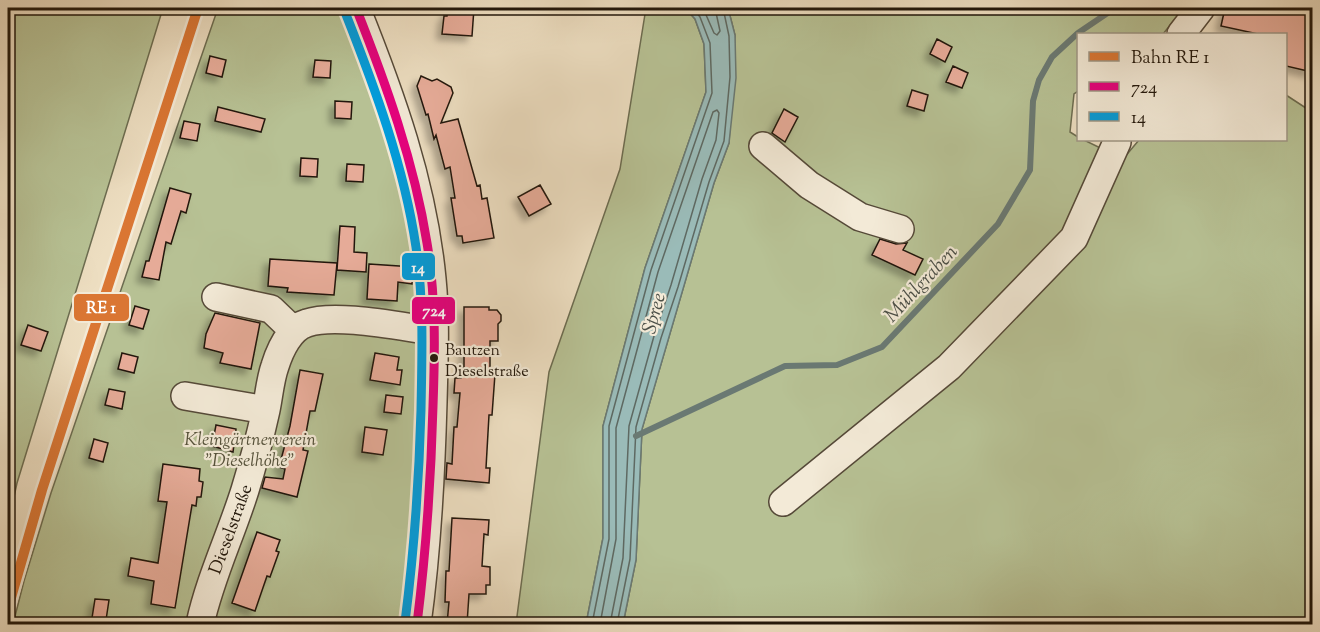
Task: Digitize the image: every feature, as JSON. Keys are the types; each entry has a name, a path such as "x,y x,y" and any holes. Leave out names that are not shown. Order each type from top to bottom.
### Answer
{"street":[{"path":"356,8 397,116 417,186 432,277 434,331 432,450 417,624"},
{"path":"1182,33 1201,8"},
{"path":"783,502 949,367 1074,238 1117,141"},
{"path":"764,146 809,184 860,217 900,229"},
{"path":"216,297 271,309 294,331 306,323 326,320 359,321 434,331"},
{"name":"Dieselstraße","path":"200,624 210,585 244,493 259,443 274,366 294,331"},
{"path":"185,396 266,410"}],"green space":[{"path":"8,8 163,8 17,483 8,524"},
{"name":"Kleingärtnerverein \"Dieselhöhe\"","path":"218,8 346,8 390,129 413,219 427,304 422,465 407,624 13,624 51,493"},
{"path":"646,8 685,8 695,19 704,44 706,92 645,268 603,426 603,538 586,624 516,624 549,372 620,169"},
{"path":"728,8 1184,8 1164,33 1077,33 1077,92 1074,94 1070,132 1077,136 1077,141 1086,141 1123,159 1138,141 1287,141 1287,96 1312,112 1312,624 623,624 636,560 642,429 714,183 729,143 735,35"}],"water":[{"name":"Spree","path":"685,8 728,8 735,35 736,78 729,143 714,183 642,429 636,560 623,624 586,624 603,538 603,426 645,268 706,92 704,44 695,19"}],"building":[{"path":"448,8 474,8 472,36 442,34 444,16 447,16"},
{"path":"1225,8 1312,8 1312,72 1287,66 1287,33 1253,33 1221,26"},
{"path":"937,39 952,47 945,62 930,54"},
{"path":"210,56 226,60 222,77 206,73"},
{"path":"315,60 331,61 330,78 313,77"},
{"path":"953,66 968,73 962,88 946,82"},
{"path":"421,76 432,81 437,79 451,87 453,93 441,123 458,119 477,186 480,185 482,199 487,198 494,238 463,243 462,236 457,236 451,198 455,198 450,167 445,169 436,135 434,139 428,114 426,115 417,86"},
{"path":"912,90 928,95 924,111 907,106"},
{"path":"335,101 352,102 351,119 335,118"},
{"path":"218,107 265,119 261,132 215,121"},
{"path":"784,109 798,117 785,142 772,133"},
{"path":"184,121 200,124 197,141 180,138"},
{"path":"301,158 318,159 317,177 300,176"},
{"path":"347,164 364,165 363,182 346,181"},
{"path":"540,185 551,204 529,216 518,197"},
{"path":"170,188 191,194 186,213 181,211 171,244 166,242 159,280 142,277 146,261 149,261"},
{"path":"340,226 355,227 354,252 367,253 366,272 337,270"},
{"path":"880,239 896,244 907,243 903,250 923,259 915,275 872,255"},
{"path":"270,259 337,263 334,295 287,292 288,288 268,286"},
{"path":"369,264 414,267 412,284 398,282 397,301 367,299"},
{"path":"135,306 149,310 143,329 129,325"},
{"path":"464,307 489,307 489,310 497,310 501,315 501,321 498,324 498,341 490,341 490,374 495,374 492,415 489,415 486,468 490,468 489,483 446,479 447,463 452,464 454,427 457,427 460,393 454,393 455,378 461,378 461,372 464,373"},
{"path":"215,313 260,323 251,369 220,363 223,353 204,348 206,334"},
{"path":"28,325 48,332 41,351 21,345"},
{"path":"122,353 138,357 134,373 118,369"},
{"path":"375,353 399,357 397,370 402,370 400,385 370,380"},
{"path":"300,370 323,374 315,411 310,411 303,450 308,451 297,497 262,488 265,477 283,479 285,469 279,467 290,426"},
{"path":"109,389 125,392 122,409 105,405"},
{"path":"386,395 403,397 401,414 384,412"},
{"path":"216,425 236,429 233,452 212,446"},
{"path":"365,427 387,430 383,455 362,452"},
{"path":"94,439 108,443 103,462 89,458"},
{"path":"163,464 200,469 199,481 203,482 201,497 197,497 196,506 192,505 175,608 151,604 154,581 128,576 131,558 158,563 167,502 158,501"},
{"path":"452,518 489,520 488,535 484,534 482,566 490,567 490,585 486,585 486,594 469,594 467,624 447,624 449,602 445,602 446,571 449,571"},
{"path":"257,532 280,540 276,551 279,552 270,577 267,576 255,611 232,603"},
{"path":"95,599 109,600 106,620 92,618"}],"waterway":[{"name":"Mühlgraben","path":"1078,33 1115,8"},
{"name":"Mühlgraben","path":"636,436 785,366 837,365 882,347 998,224 1030,170 1033,101 1039,80 1052,57 1077,34"}],"transit line":[{"path":"8,608 42,490 198,8"},
{"name":"724","path":"356,8 388,94 415,182 427,243 432,284 434,385 431,461 417,624"},
{"name":"14","path":"345,12 367,69 396,157 411,217 419,267 422,328 420,437 405,622"}],"place":[{"name":"Bautzen Dieselstraße","path":"434,358"}]}
